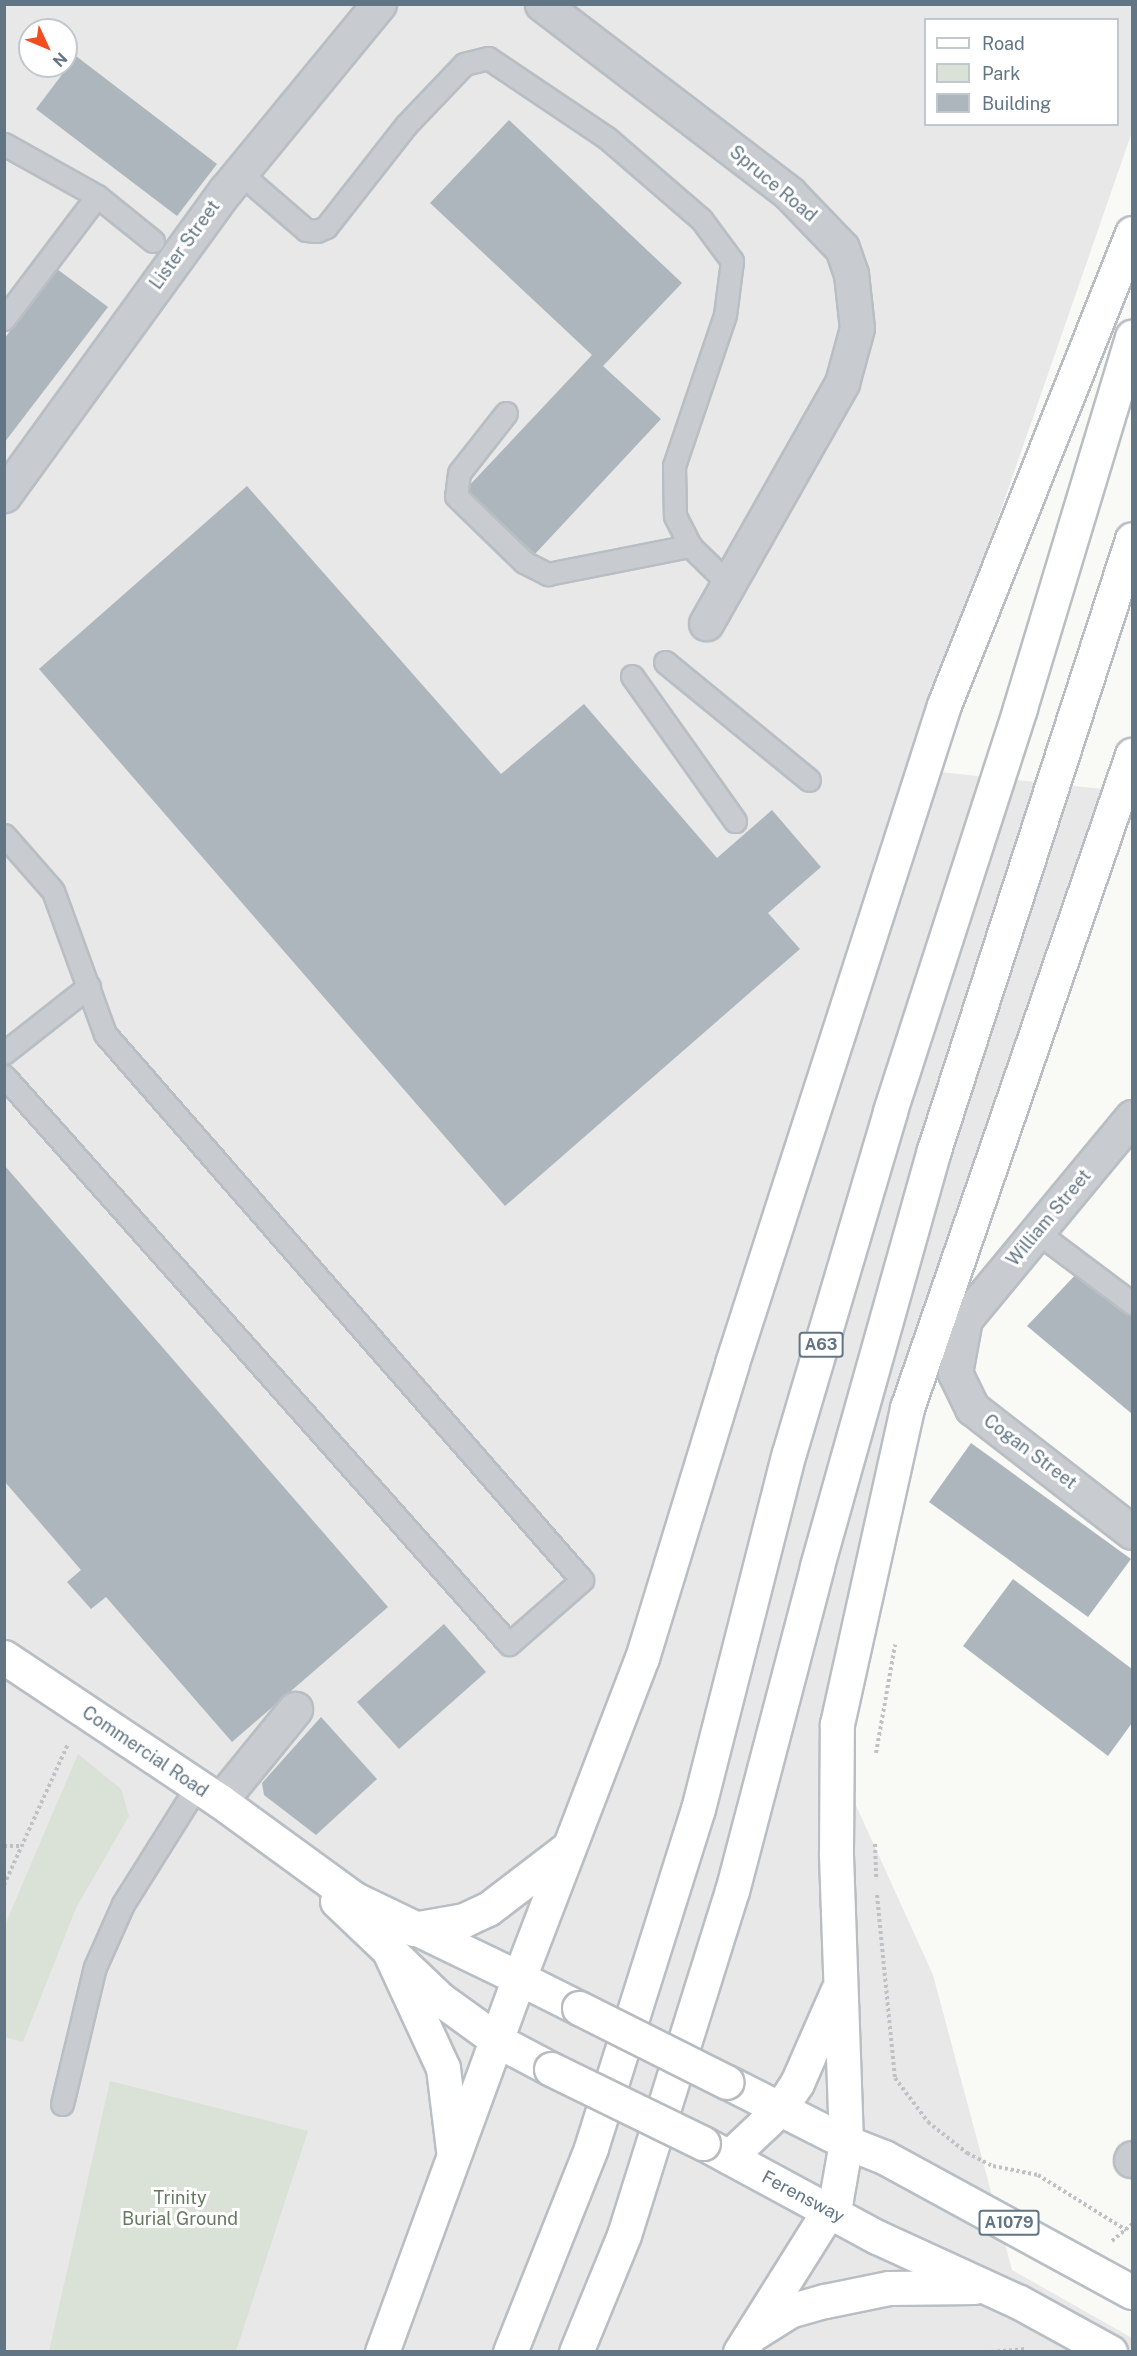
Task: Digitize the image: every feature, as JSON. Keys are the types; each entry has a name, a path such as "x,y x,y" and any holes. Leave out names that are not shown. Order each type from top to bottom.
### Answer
{"main road":[{"path":"382,2352 498,2041 519,1978 642,1658 732,1363 944,705 1132,233"},
{"name":"A63","path":"510,2352 591,2148 698,1809 789,1453 880,1145 1020,708 1132,337"},
{"path":"576,2352 624,2235 732,1891 817,1566 934,1150 1132,539"},
{"path":"746,2343 836,2199 846,2142 836,1852 837,1724 907,1408 1132,755"},
{"name":"Commercial Road","path":"4,1657 208,1794 353,1898 413,1929 519,1978"},
{"path":"413,1929 464,1920 488,1909 569,1847"},
{"name":"Commercial Road","path":"284,1850 440,1999 498,2041"},
{"path":"389,1951 443,2068 452,2121 453,2160"},
{"name":"A1079","path":"519,1978 846,2142 885,2157 1132,2292"},
{"path":"716,2150 780,2109 797,2083 841,1982"},
{"name":"Ferensway","path":"498,2041 716,2150 829,2212 985,2286 1110,2352"},
{"path":"746,2343 789,2311 825,2301 889,2288 985,2286"}],"street":[{"name":"Lister Street","path":"4,495 240,173 379,4"},
{"name":"Spruce Road","path":"542,4 789,193 842,248 851,274 857,328 842,383 706,623"},
{"name":"William Street","path":"965,1319 1132,1117"},
{"name":"Cogan Street","path":"965,1319 955,1373 972,1408 1132,1532"},
{"path":"208,1794 295,1709"}],"lane":[{"path":"240,173 306,230 317,231 326,227 406,125 464,64 488,58 607,138 701,219 732,261 725,315 674,466 675,516 690,546 729,584"},
{"path":"4,144 97,196 153,241"},
{"path":"4,319 97,196"},
{"path":"506,413 459,473 456,496 524,562 548,574 690,546"},
{"path":"664,662 809,780"},
{"path":"632,676 735,821"},
{"path":"4,835 53,891 105,1034 582,1580 509,1644 4,1076"},
{"path":"4,1053 89,986"},
{"path":"1037,1232 1132,1303"},
{"path":"62,2104 94,1967 123,1904 208,1794"}],"path":[{"path":"875,1755 896,1639"},
{"path":"4,1885 19,1846 55,1771"},
{"path":"875,1838 877,1897 895,2078 928,2122 967,2152 993,2166 1038,2175 1126,2230"},
{"path":"4,1845 19,1846"},
{"path":"1108,2245 1132,2224"}],"shaded area":[{"path":"5,5 1132,5 1132,132 911,769 1122,791 937,1302 819,1724 933,1975 1012,2270 1132,2338 1132,2351 5,2352"}],"green space":[{"path":"78,1754 121,1789 129,1816 76,1908 23,2042 5,2037 5,1925"},
{"name":"Trinity Burial Ground","path":"110,2081 308,2131 236,2351 49,2351"}],"building":[{"path":"78,58 217,164 177,216 36,109 59,78 78,78"},
{"path":"509,120 682,283 603,366 661,419 535,554 466,489 592,355 430,203"},
{"path":"57,269 108,307 4,443 4,339"},
{"path":"247,486 501,774 584,704 717,858 772,810 821,867 768,913 800,949 505,1206 39,669"},
{"path":"5,1166 388,1607 232,1742 106,1597 91,1609 67,1582 81,1570 5,1482"},
{"path":"1080,1270 1132,1314 1132,1414 1027,1326"},
{"path":"971,1443 1131,1559 1088,1617 929,1502"},
{"path":"1013,1579 1132,1669 1132,1723 1108,1756 963,1646"},
{"path":"444,1624 486,1672 399,1749 357,1702"},
{"path":"321,1717 377,1779 316,1835 264,1795 262,1783"}]}
